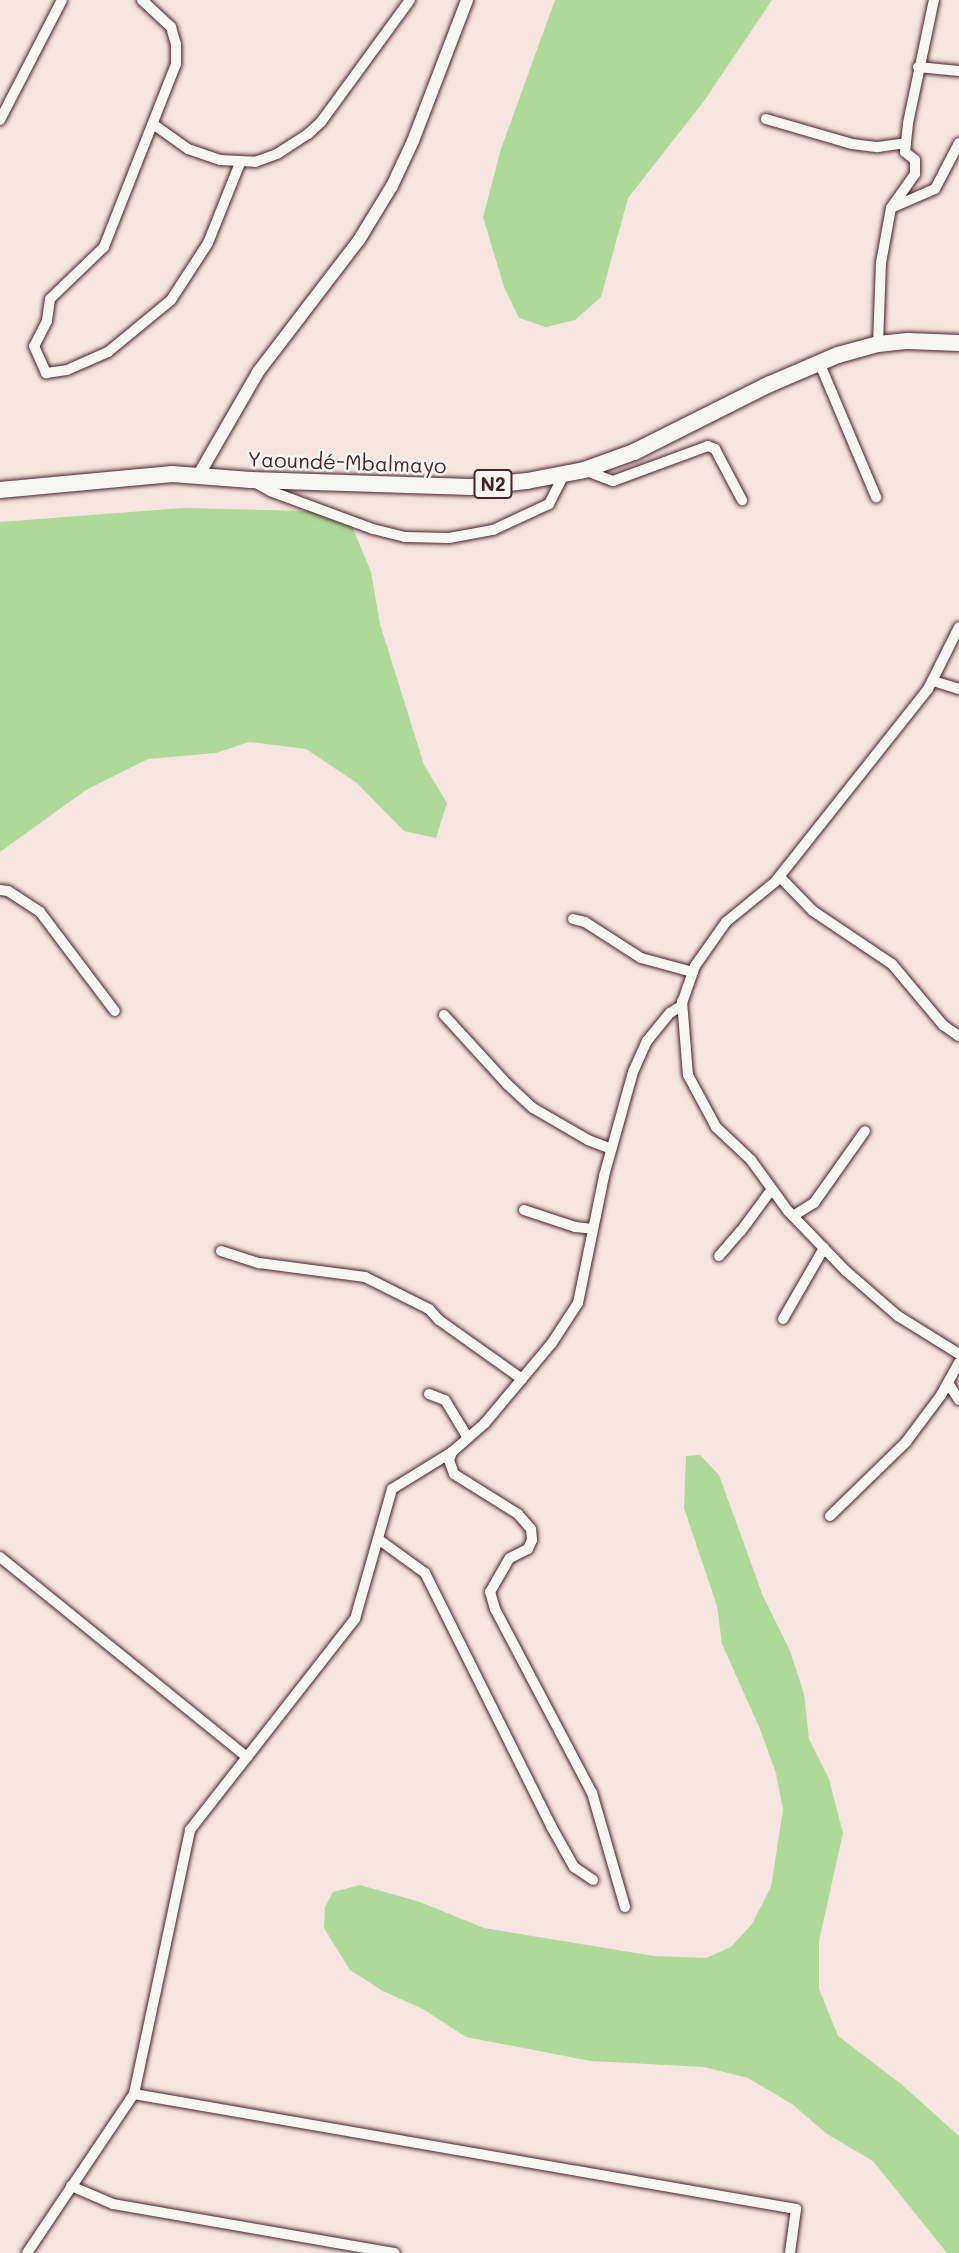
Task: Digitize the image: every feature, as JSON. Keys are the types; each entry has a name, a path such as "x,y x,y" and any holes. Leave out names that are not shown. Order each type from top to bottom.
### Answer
{"highway":[{"name":"Yaoundé-Mbalmayo","path":"0,490 145,475 471,487 564,475 634,452 819,362 877,344 908,341 959,343"}],"main road":[{"path":"198,476 258,372 359,240 392,186 413,141 467,0"}],"street":[{"path":"0,120 62,0"},
{"path":"142,0 167,21 176,44 173,75 104,247 50,299 47,321 34,346 46,373 67,370 108,352 171,300 208,243 240,163"},
{"path":"153,124 188,149 240,163 266,159 308,134 331,108 410,0"},
{"path":"877,344 881,263 891,208 915,174 915,160 905,152 918,67 934,0"},
{"path":"918,67 959,71"},
{"path":"766,119 852,144 878,147 906,143"},
{"path":"891,208 935,189 959,143"},
{"path":"819,362 876,497"},
{"path":"584,470 613,481 708,446 715,449 742,500"},
{"path":"251,481 270,491 373,529 405,537 449,538 492,530 549,504 564,475"},
{"path":"27,2253 134,2094 191,1829 355,1619 392,1489 452,1452 468,1438 522,1379 570,1319 578,1303 611,1149 633,1072 647,1041 670,1013 681,1006 693,972 726,922 780,877 879,754 933,681 959,627"},
{"path":"933,681 959,689"},
{"path":"780,877 813,911 892,964 943,1026 959,1036"},
{"path":"0,890 8,891 40,912 115,1011"},
{"path":"573,919 585,922 640,958 693,972"},
{"path":"682,1001 688,1075 716,1127 751,1160 793,1216 824,1248 898,1316 959,1354"},
{"path":"444,1015 507,1084 533,1108 588,1140 611,1149"},
{"path":"793,1216 814,1203 865,1131"},
{"path":"719,1255 741,1231 772,1189"},
{"path":"524,1210 575,1227 593,1229"},
{"path":"783,1319 824,1248"},
{"path":"221,1251 259,1263 365,1277 429,1309 439,1320 522,1379"},
{"path":"830,1516 906,1441 948,1383 959,1363"},
{"path":"948,1383 959,1400"},
{"path":"429,1394 445,1400 468,1438"},
{"path":"452,1452 450,1468 454,1474 518,1514 531,1530 532,1540 528,1549 510,1558 490,1592 495,1609 592,1793 625,1907"},
{"path":"378,1539 425,1573 551,1826 574,1867 593,1880"},
{"path":"0,1557 247,1757"},
{"path":"134,2094 796,2209 790,2253"},
{"path":"71,2186 80,2193 113,2204 333,2248 395,2253"}],"green space":[{"path":"555,0 772,0 704,101 628,198 601,297 575,320 546,327 519,318 504,287 483,217 501,149"},
{"path":"183,508 346,512 371,572 380,624 424,765 447,803 436,838 404,831 357,783 306,749 249,742 216,753 148,759 86,790 0,852 0,522"},
{"path":"700,1455 719,1475 763,1596 790,1651 804,1694 809,1739 829,1779 843,1833 819,1941 819,1989 838,2036 901,2084 959,2136 959,2253 947,2253 873,2161 827,2134 792,2104 748,2078 704,2067 591,2061 466,2037 423,2009 383,1991 350,1970 324,1928 325,1907 333,1892 360,1885 420,1902 484,1928 654,1956 706,1958 731,1947 752,1924 771,1887 783,1810 776,1773 760,1729 722,1644 717,1606 684,1508 686,1456"}]}
